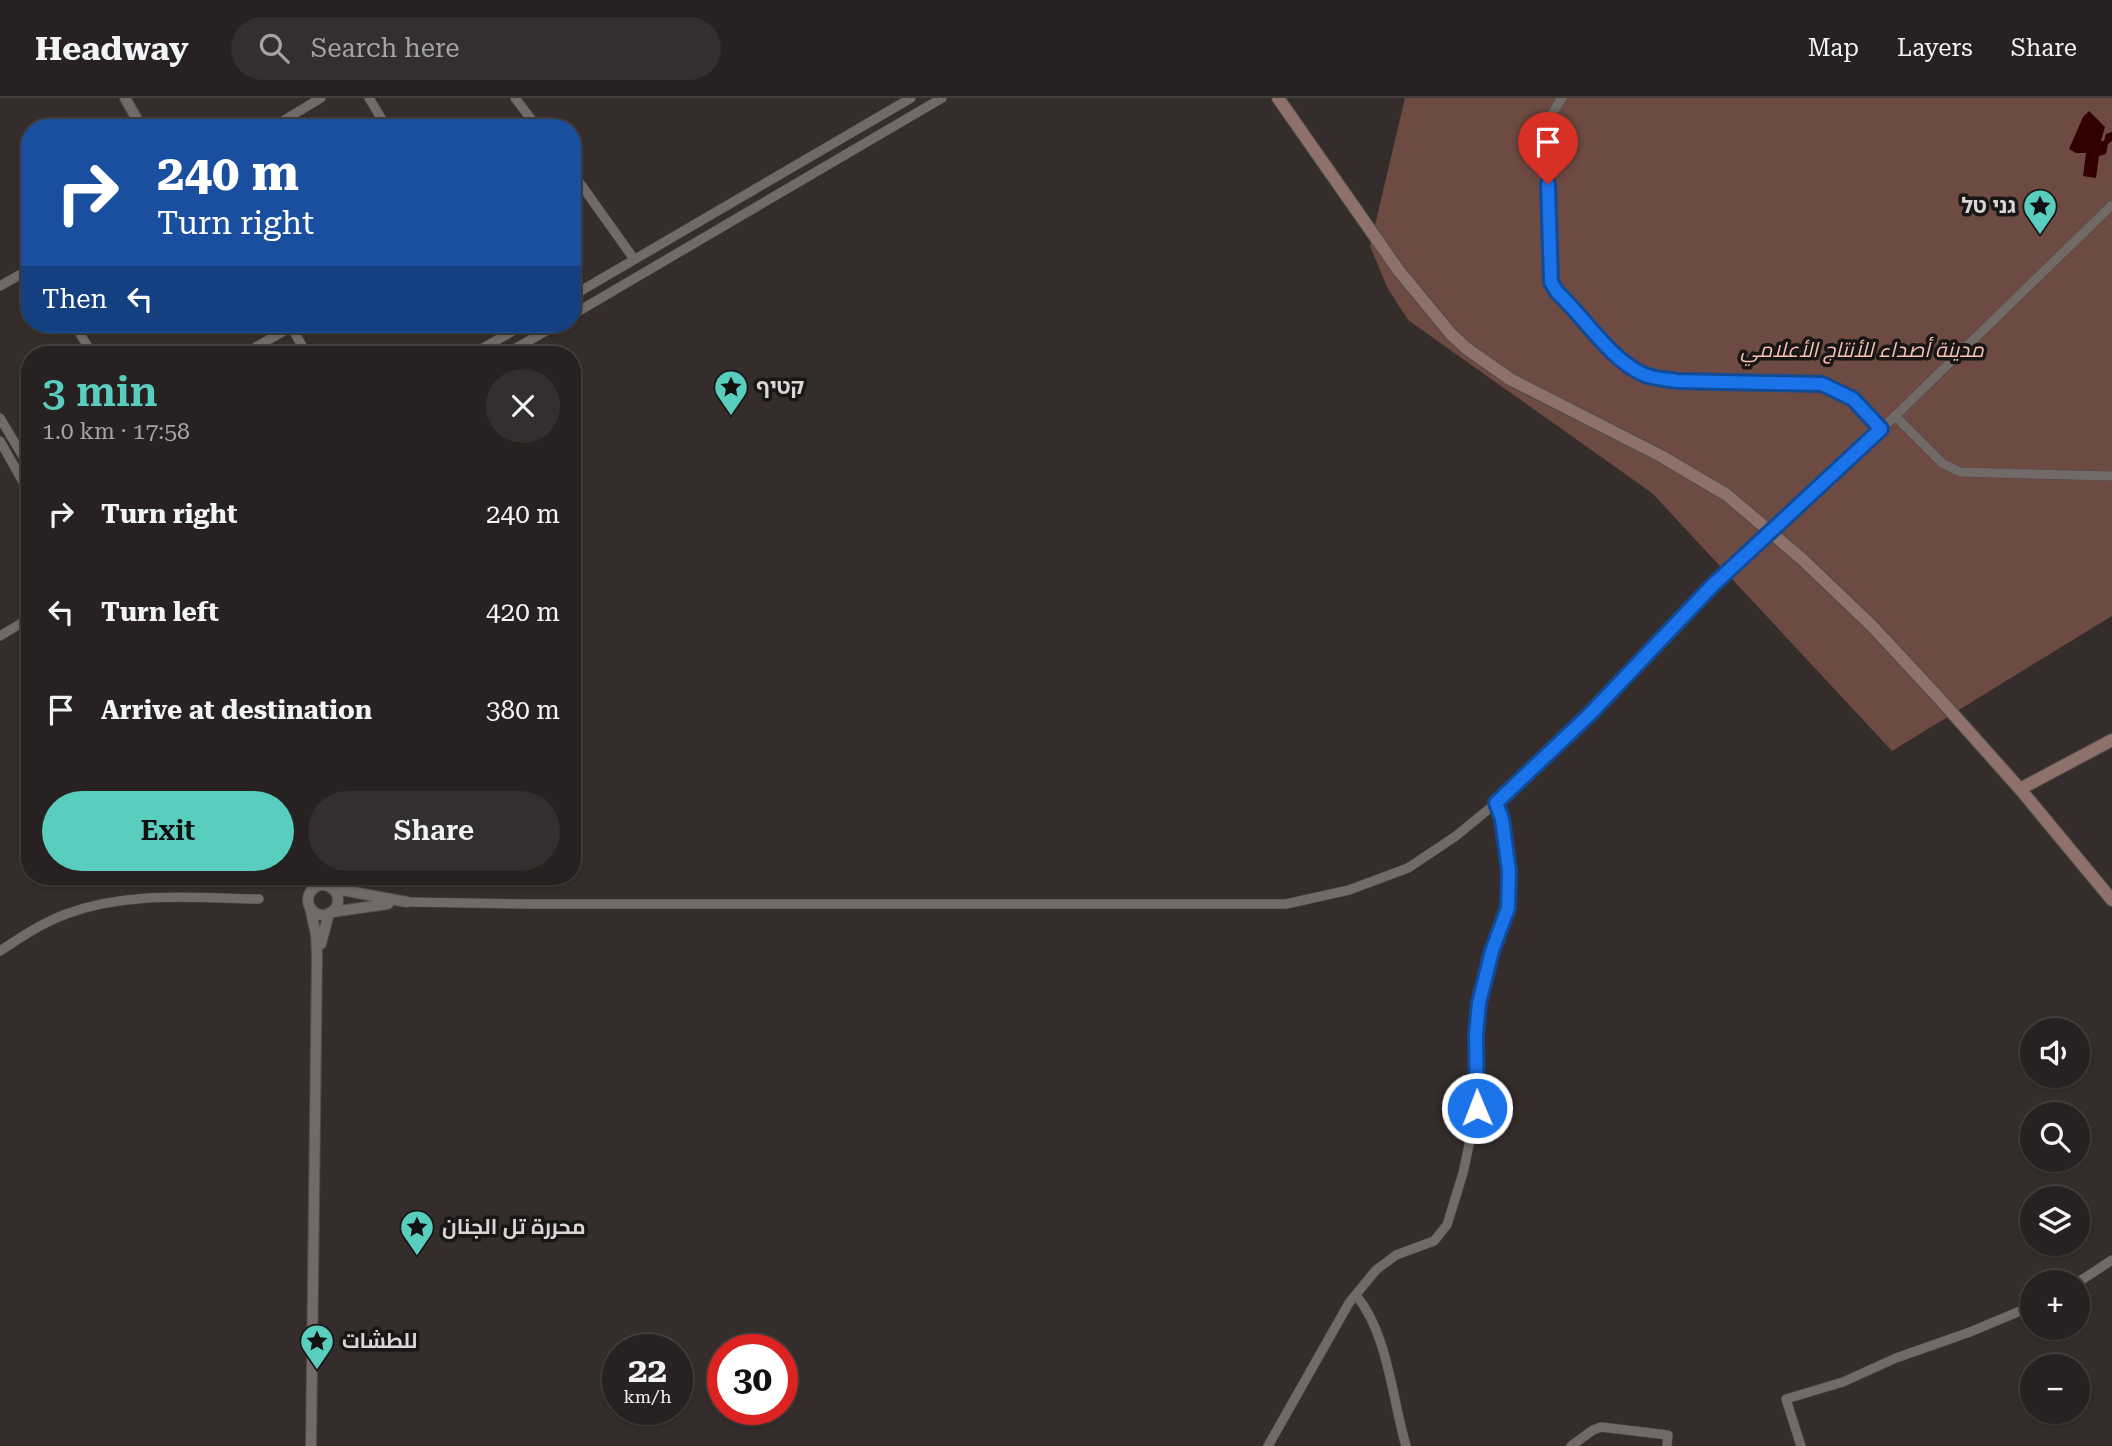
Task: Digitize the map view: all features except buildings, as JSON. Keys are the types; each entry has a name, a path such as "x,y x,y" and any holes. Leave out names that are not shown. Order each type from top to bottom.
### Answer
{"main road":[{"path":"1278,98 1399,271 1442,325 1466,348 1510,379 1661,456 1727,495 1872,626 2020,789 2112,900"},
{"path":"2020,789 2112,740"}],"street":[{"path":"125,98 137,119"},
{"path":"286,119 321,98"},
{"path":"369,98 382,119"},
{"path":"515,98 531,119"},
{"path":"581,290 911,98"},
{"path":"581,310 942,98"},
{"path":"1562,98 1553,112 1549,129 1549,273 1557,292 1612,351 1633,368 1656,378 1677,381 1822,384 1853,399 1881,429"},
{"path":"581,185 634,258"},
{"path":"310,907 318,914 369,905 407,902 1286,904 1349,890 1408,867 1456,836 1496,803 1590,714 1712,586 1895,416 2112,205"},
{"path":"0,286 21,273"},
{"path":"258,346 280,333"},
{"path":"487,346 509,333"},
{"path":"520,346 542,333"},
{"path":"1895,416 1942,463 1960,472 2112,476"},
{"path":"0,418 21,453"},
{"path":"0,441 21,478"},
{"path":"0,636 21,623"},
{"path":"1268,1446 1340,1317 1376,1270 1396,1255 1434,1241 1447,1225 1463,1173 1477,1108 1476,1034 1479,1003 1492,951 1508,908 1509,871 1502,819 1496,803"},
{"path":"311,1446 317,956 316,934 308,899 312,885"},
{"path":"317,956 330,913 338,900 325,885"},
{"path":"311,892 317,887 328,887 407,902"},
{"path":"0,951 37,927 66,914 101,904 142,897 259,899"},
{"path":"2090,1274 2112,1259"},
{"path":"1356,1295 1367,1308 1380,1345 1406,1446"},
{"path":"1800,1446 1786,1399 1843,1382 1896,1358 2020,1311"},
{"path":"1571,1446 1593,1430 1609,1427 1668,1435 1667,1446"}],"green space":[{"name":"مدينة أصداء للأنتاج الأعلامي","path":"1405,98 2112,98 2112,616 1892,751 1652,493 1408,320 1387,287 1370,246"}],"shaded area":[{"path":"2089,111 2105,127 2101,141 2104,141 2106,134 2112,132 2112,141 2108,144 2106,154 2099,156 2096,178 2083,176 2086,153 2076,153 2069,149 2083,117"}],"place":[{"name":"גני טל","path":"2040,236"},
{"name":"קטיף","path":"731,417"},
{"name":"محررة تل الجنان","path":"417,1257"},
{"name":"للطشات","path":"317,1371"}],"route":[{"path":"1477,1108 1476,1034 1479,1003 1492,951 1508,908 1509,871 1502,819 1496,803 1590,714 1712,586 1881,429 1853,399 1822,384 1677,381 1656,378 1633,368 1612,351 1557,292 1551,282 1548,184"}]}
